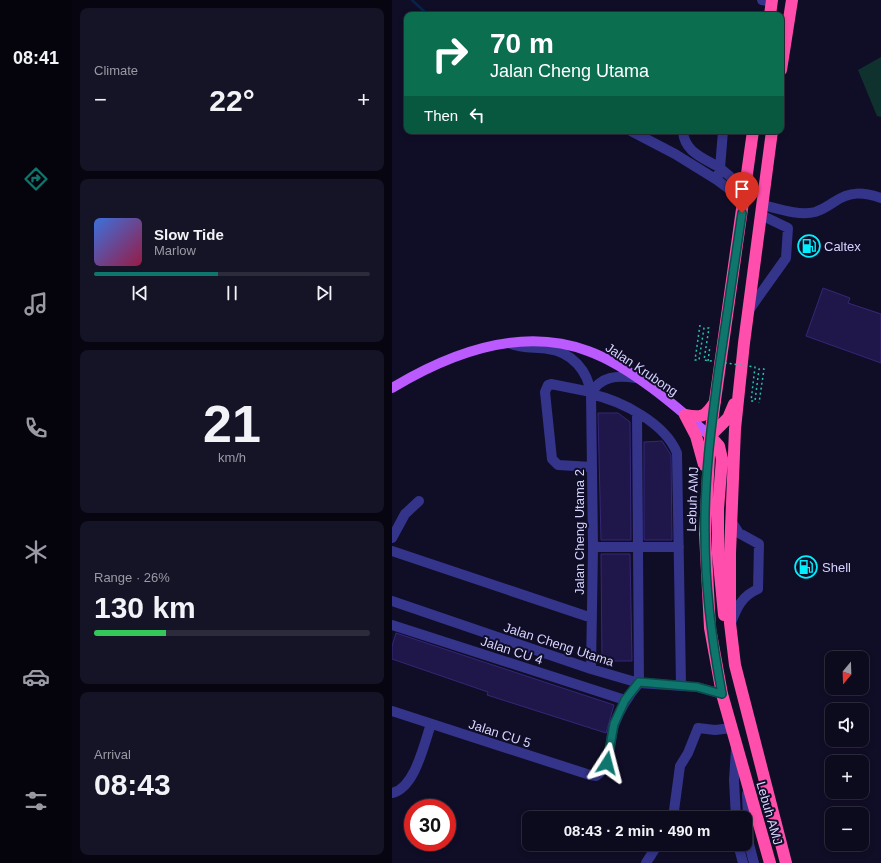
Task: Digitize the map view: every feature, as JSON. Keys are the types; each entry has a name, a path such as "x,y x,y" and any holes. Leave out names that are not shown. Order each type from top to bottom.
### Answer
{"highway":[{"path":"784,51 792,0"},
{"path":"768,1 770,12"},
{"name":"Lebuh AMJ","path":"753,134 710,436 705,534 710,628 722,694 770,863"},
{"name":"Lebuh AMJ","path":"772,134 738,394 731,522 730,623 735,665 786,863"},
{"path":"735,665 723,610 719,567 718,509 722,459 719,446 710,436 728,418 738,394"},
{"path":"685,414 699,418 708,414 715,402"},
{"path":"685,414 696,436 704,459 706,500"}],"main road":[{"name":"Jalan Krubong","path":"392,388 443,361 476,350 508,342 545,342 575,347 602,357 636,378 685,414 710,436"}],"street":[{"path":"637,134 675,154 717,180 744,194"},
{"path":"684,134 686,144 691,151 720,168 744,194"},
{"path":"717,180 720,168 723,134"},
{"path":"762,210 810,213 825,208 842,196 850,193 860,193 881,198"},
{"path":"748,310 786,258 788,228 762,210"},
{"name":"Jalan Cheng Utama 2","path":"508,342 522,347 549,349 568,356 586,375 591,393 593,547 591,669"},
{"path":"591,393 603,380 618,376 636,378"},
{"path":"592,467 558,465 552,459 545,392 548,385 552,384 591,393 617,401 666,433 678,453 681,685"},
{"path":"625,700 639,682 637,413"},
{"path":"392,538 404,514 418,501"},
{"path":"730,623 741,601 748,594 758,589 759,544 739,533 731,522"},
{"path":"593,547 679,547"},
{"path":"392,551 592,618"},
{"name":"Jalan Cheng Utama","path":"392,602 591,669 639,682 681,685 722,694"},
{"name":"Jalan CU 4","path":"392,625 625,700"},
{"name":"Jalan CU 5","path":"392,712 596,776 601,773 607,763 614,724 625,700"},
{"path":"392,794 404,787 411,779 431,724"},
{"path":"673,811 680,766 688,753 698,728 714,730 732,728"},
{"path":"736,745 734,780 736,811"},
{"path":"746,782 750,844 754,863"},
{"path":"646,863 654,851"},
{"path":"740,851 743,863"}],"path":[{"path":"700,325 695,360 699,360 704,328 708,328 704,360 756,367 751,401 755,401 759,369 764,369 759,403"},
{"path":"708,361 710,346"}],"green space":[{"path":"881,57 881,117 877,116 858,70"}],"building":[{"path":"823,288 850,298 848,303 881,314 881,363 806,336"},
{"path":"598,413 618,413 630,422 631,540 601,540"},
{"path":"662,441 671,455 672,540 644,540 644,442"},
{"path":"601,554 630,554 632,661 602,661"},
{"path":"396,633 614,705 606,733 487,695 488,692 392,659 392,646"}],"waterway":[{"path":"412,0 425,12"}],"place":[{"name":"Caltex","path":"809,246"},
{"name":"Shell","path":"806,567"}],"route":[{"path":"607,763 610,739 614,724 625,700 639,682 697,687 722,694 710,628 706,574 705,534 707,477 710,436 742,213"}]}
